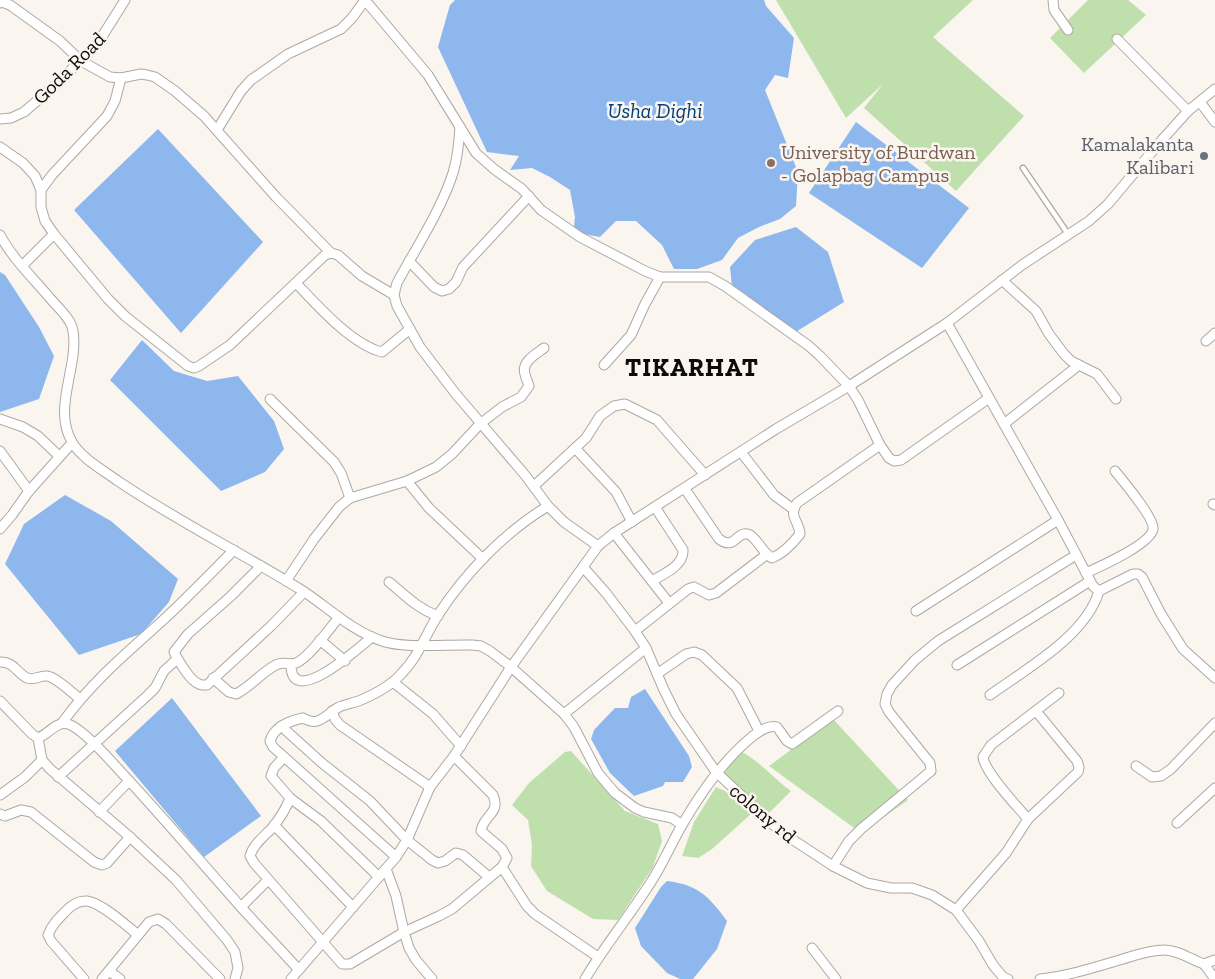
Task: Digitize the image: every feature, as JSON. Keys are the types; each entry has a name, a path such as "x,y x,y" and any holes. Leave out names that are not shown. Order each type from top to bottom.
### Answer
{"street":[{"name":"Goda Road","path":"0,119 11,118 24,112 81,61 98,43 125,0"},
{"path":"216,130 241,91 251,80 288,54 341,29 365,0 428,75 476,152 494,169 522,188 541,210 580,237 660,277 709,277 725,286 809,346 849,386 880,445 889,458 894,461 901,460 989,398"},
{"path":"1053,0 1054,10 1068,30"},
{"path":"0,3 10,5 60,41 81,61 110,77 122,78 142,74 155,77 175,91 204,116 276,197 331,253"},
{"path":"1117,39 1188,111"},
{"path":"41,190 52,175 107,116 115,101 122,78"},
{"path":"291,979 396,856 407,840 430,787 461,746 511,667 598,546 614,533 947,323 1022,265 1069,236 1108,204 1188,111 1215,89"},
{"path":"1200,102 1215,122"},
{"path":"460,127 458,152 453,174 397,283 394,295 397,306 426,354 480,424 534,486 548,506 564,522 598,546"},
{"path":"0,147 30,170 41,190 41,207 45,220 54,234 108,299 125,316 181,362 194,368 206,363 230,345 325,254 338,255 375,285 394,295"},
{"path":"409,261 434,287 442,291 449,289 456,282 468,261 528,196"},
{"path":"22,266 54,234"},
{"path":"0,235 8,250 65,315 73,329 74,345 65,403 66,426 72,443 91,462 144,499 304,592 359,632 384,642 405,645 481,646 511,667 564,714 574,727 598,773 615,792 635,808 644,812 672,818 682,825"},
{"path":"604,366 631,335 644,304 660,277"},
{"path":"1002,280 1036,310 1054,343 1071,361 1097,374 1116,399"},
{"path":"296,283 329,317 359,342 372,350 382,352 410,329"},
{"path":"947,323 1088,577 1096,590 1100,591"},
{"path":"1206,341 1215,333"},
{"path":"286,581 314,538 338,507 350,498 407,481 436,467 452,454 480,424 521,397 529,386 524,374 524,367 530,359 544,348"},
{"path":"1004,424 1079,365"},
{"path":"270,399 334,462 341,473 350,498"},
{"path":"534,486 586,438 600,416 614,406 625,404 657,420 705,475"},
{"path":"0,419 23,427 38,436 59,456"},
{"path":"0,529 29,491 72,443"},
{"path":"685,489 718,539 730,544 748,534 766,555 772,558 796,541 800,534 800,528 792,515 796,503 880,445"},
{"path":"575,448 616,492 632,522"},
{"path":"0,451 29,491"},
{"path":"741,452 774,495 793,509"},
{"path":"957,664 1150,536 1153,530 1152,523 1115,471"},
{"path":"407,481 429,508 483,559"},
{"path":"396,856 273,747 270,741 272,735 281,726 294,720 303,718 309,722 316,722 332,711 360,701 393,682 403,673 453,593 483,559 526,522 548,506"},
{"path":"652,581 680,564 684,556 683,550 655,507"},
{"path":"916,611 1058,520"},
{"path":"614,533 669,603"},
{"path":"38,738 47,735 62,723 80,699 125,653 161,622 234,550"},
{"path":"635,631 688,589 694,587 709,595 716,593 766,555"},
{"path":"833,866 849,841 861,829 931,771 930,763 889,712 885,704 886,694 892,685 915,660 938,641 1076,555"},
{"path":"261,566 178,644 174,652 177,659 192,680 199,685 207,684 271,626 304,592"},
{"name":"colony rd","path":"583,567 635,631 646,648 676,714 716,772 782,832 833,866 867,883 891,888 912,888 932,895 956,910 980,941 993,966 1004,978"},
{"path":"990,695 1068,636 1090,611 1097,601 1100,591 1133,574 1138,574 1142,577 1182,649 1215,678"},
{"path":"389,582 416,606 425,612 438,616"},
{"path":"213,678 229,692 236,694 275,665 283,662 291,664 302,659 339,617"},
{"path":"291,664 291,670 296,678 303,682 312,680 345,661 372,637"},
{"path":"320,640 345,661"},
{"path":"564,714 646,648"},
{"path":"657,674 686,654 694,652 702,655 737,688 759,732"},
{"path":"58,777 155,688 164,671 177,659"},
{"path":"0,662 10,664 27,678 50,676 80,699"},
{"path":"393,682 433,714 461,746"},
{"path":"1028,820 990,773 982,757 991,745 1059,693"},
{"path":"0,702 38,738 42,760 58,777 130,837 176,880 227,940 236,952 238,968 235,979"},
{"path":"332,711 340,725 430,787"},
{"path":"585,979 598,957 652,880 682,825 716,772 747,741 759,732 773,726 777,727 786,741 792,744 838,711"},
{"path":"956,910 1006,853 1028,820 1075,777 1080,767 1036,711"},
{"path":"62,723 70,724 95,744 170,825 241,908 299,970"},
{"path":"1136,766 1152,777 1161,776 1171,769 1215,723"},
{"path":"281,726 322,763 370,801 407,840 432,860 438,863 456,853 462,855 490,878"},
{"path":"290,798 287,807 274,825 252,849 250,856 268,880 324,941 342,964 350,964 404,932 452,909 502,867 507,858 502,849 481,831 482,824 494,810 496,802 493,795 454,756"},
{"path":"284,757 274,768 271,776 290,798 321,821 379,877"},
{"path":"0,795 25,777 42,760"},
{"path":"99,812 129,780"},
{"path":"1176,823 1215,788"},
{"path":"0,814 5,816 21,810 31,812 94,862 102,865 107,863 130,837"},
{"path":"274,825 353,908"},
{"path":"502,867 527,906 535,914 598,957"},
{"path":"386,869 396,896 404,932 416,960 432,979"},
{"path":"241,908 268,880"},
{"path":"84,979 51,941 48,934 52,926 70,906 77,902 88,901 108,911 138,935"},
{"path":"102,979 149,922 154,919 162,920 220,979"},
{"path":"812,948 836,979"},
{"path":"1045,979 1150,952 1165,950 1181,953 1204,964 1215,979"},
{"path":"1204,964 1215,960"},
{"path":"109,971 120,979"}],"lane":[{"path":"1023,168 1069,236"}],"green space":[{"path":"776,0 973,0 933,37 1024,116 956,191 864,108 883,84 846,118"},
{"path":"1088,0 1128,0 1146,15 1084,73 1050,38"},
{"path":"833,719 908,800 861,833 769,766"},
{"path":"571,751 625,811 658,824 662,841 653,867 618,920 593,919 547,891 531,866 532,845 528,820 512,805 529,783 565,752"},
{"path":"740,751 754,760 791,791 768,814 719,773"},
{"path":"716,787 725,791 751,814 712,849 698,858 682,856 694,822"}],"water":[{"name":"Usha Dighi","path":"455,0 764,0 766,6 794,38 788,78 775,75 765,90 798,172 796,206 780,219 738,238 722,260 697,269 674,269 662,245 636,221 616,221 600,237 583,234 574,227 575,217 570,190 532,168 510,170 519,156 487,152 438,47 450,5"},
{"path":"856,122 969,208 922,268 809,193"},
{"path":"158,129 263,242 181,333 74,210"},
{"path":"796,227 828,252 844,302 794,333 732,287 730,267 755,240"},
{"path":"0,272 5,275 39,327 54,356 39,399 0,412"},
{"path":"142,340 174,371 207,381 238,376 274,421 284,449 265,472 221,491 110,380"},
{"path":"65,495 111,521 178,579 169,602 141,634 79,655 5,564 24,524"},
{"path":"645,689 689,756 692,767 683,782 665,782 663,786 634,796 610,773 591,739 594,730 615,708 628,708 631,697"},
{"path":"172,698 261,816 204,857 115,751"},
{"path":"667,881 695,889 715,905 727,921 717,949 693,979 680,979 667,973 641,946 635,928 661,887"}],"place":[{"name":"Kamalakanta Kalibari","path":"1204,156"},
{"name":"University of Burdwan - Golapbag Campus","path":"771,163"}],"district":[{"name":"TIKARHAT","path":"692,367"}]}
